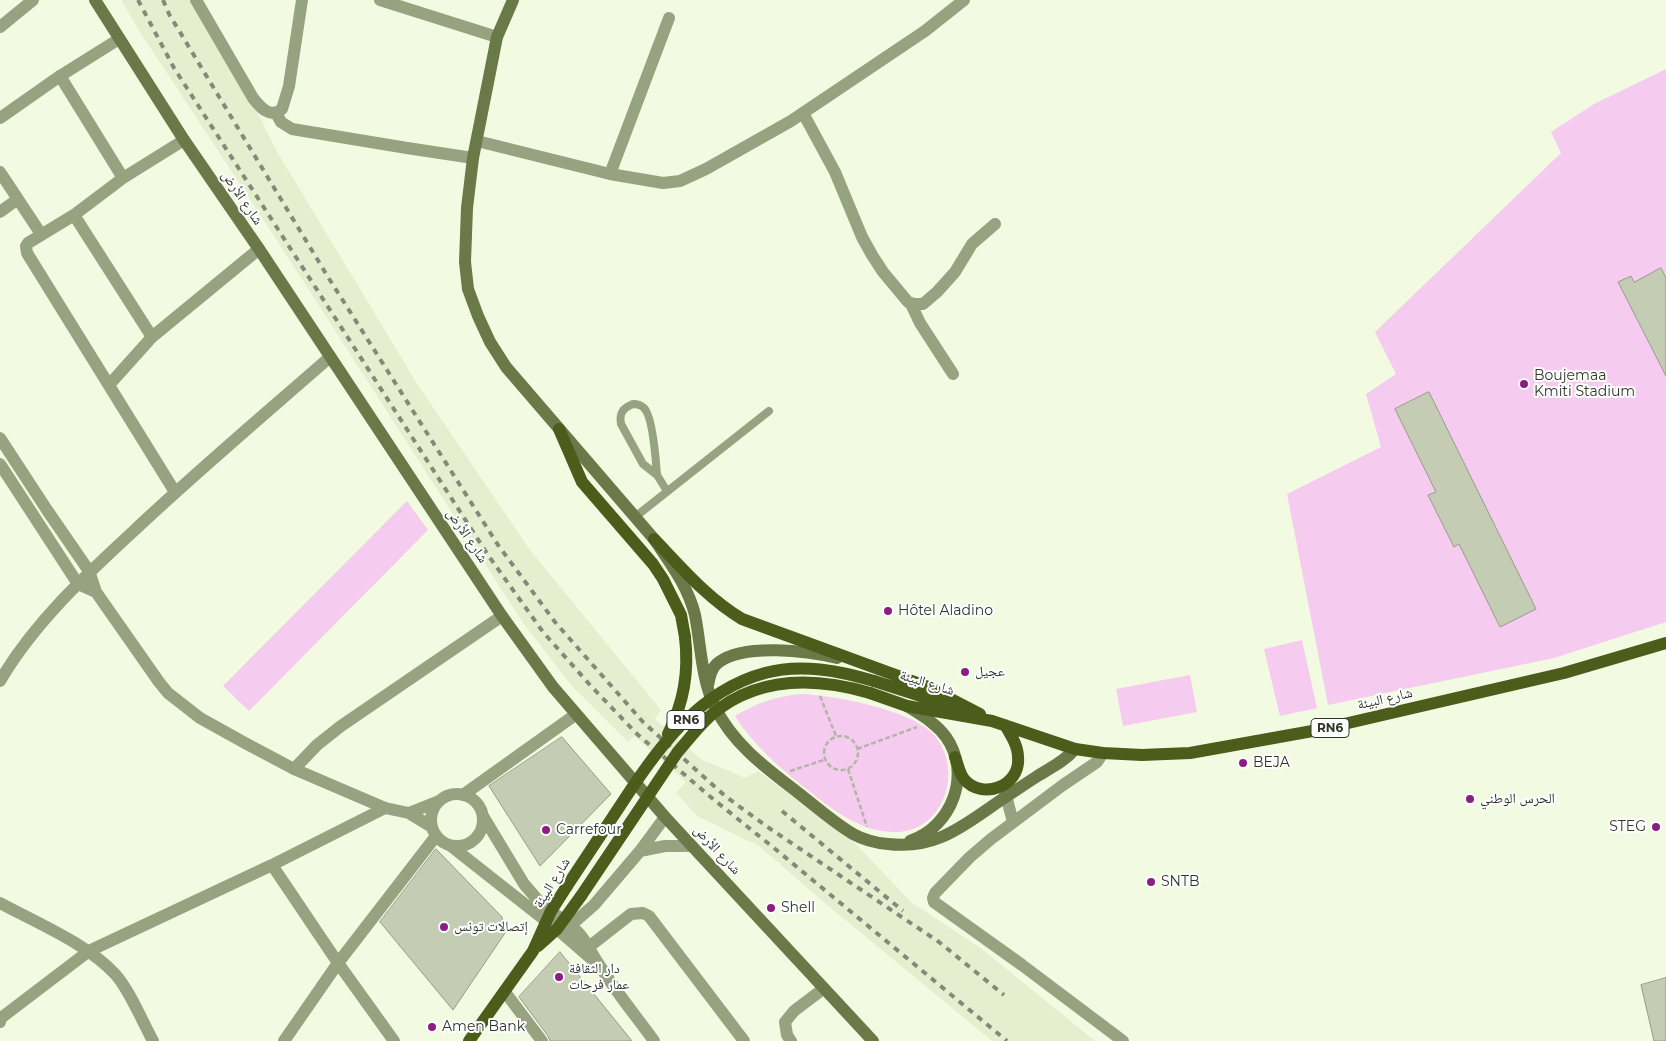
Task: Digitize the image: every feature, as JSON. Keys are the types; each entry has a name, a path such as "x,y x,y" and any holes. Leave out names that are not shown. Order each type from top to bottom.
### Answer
{"main road":[{"name":"شارع الأرض","path":"95,0 184,140 259,249 502,616 554,688 664,817 873,1041"},
{"path":"513,0 497,37 473,158 467,208 465,262 468,289 490,342 506,366 634,517 706,593 724,608 763,628 928,687 980,714"},
{"path":"559,429 582,482 652,564 663,579 681,615 688,661 687,676 676,713 659,750"},
{"path":"654,539 687,592 694,614 708,688 714,706 727,728 759,763 851,833 872,842 893,845 917,845 941,838 1004,791 1058,765 1068,758 1075,749"},
{"name":"شارع البيئة","path":"558,923 567,886 659,750 681,724 722,691 766,672 807,668 840,672 907,706 992,721 1075,749 1142,755 1190,753 1318,730 1564,673 1666,643"},
{"path":"708,688 712,669 718,662 740,653 770,650 791,651 822,654 866,665"},
{"name":"شارع البيئة","path":"505,992 533,951 581,896 677,753 694,732 728,703 748,693 771,686 802,682 872,687 980,714 992,721"},
{"path":"907,706 931,721 939,729 952,747 963,777 970,784 979,789 1004,791"},
{"path":"1004,791 1013,777 1019,758 1017,749 1005,725"},
{"path":"893,845 925,834 945,815 953,801 956,790 958,774 955,757"},
{"name":"RN6","path":"474,1039 505,992"}],"street":[{"path":"0,28 33,0"},
{"path":"196,0 253,98 263,110 276,113 282,109 289,86 302,0"},
{"path":"380,0 399,3 445,21 497,37"},
{"path":"477,141 610,174 663,183 680,181 706,169 803,113 925,31 964,0"},
{"path":"610,174 669,18"},
{"path":"0,118 60,76 119,39"},
{"path":"60,76 123,178"},
{"path":"276,113 281,122 292,129 473,158"},
{"path":"803,113 835,172 862,237 872,255 904,299 911,304 920,323 953,374"},
{"path":"175,492 27,252 26,246 41,234 74,215 123,178 184,140"},
{"path":"0,172 41,234"},
{"path":"0,212 18,200"},
{"path":"74,215 152,337"},
{"path":"911,304 922,304 937,292 955,272 972,244 995,224"},
{"path":"109,385 152,337 259,249"},
{"path":"0,681 36,630 89,572 175,492 330,357"},
{"path":"0,438 89,572 96,592 168,693 200,718 294,768 385,808 409,813 434,832 440,840 558,923 577,930 590,946 599,966"},
{"path":"0,464 78,584 96,592"},
{"path":"294,768 340,726 502,616"},
{"path":"463,795 576,715"},
{"path":"1103,753 1098,762 1013,822 970,857 935,893 933,900 1123,1041"},
{"path":"1004,791 1013,822"},
{"path":"409,813 450,795 463,795 473,799 480,807 483,816 524,884 599,966 654,1041"},
{"path":"284,1041 338,963 434,832 432,814 439,801"},
{"path":"0,1022 1,1018 89,951 272,865 385,808"},
{"path":"451,846 471,843 478,836 483,826 483,816"},
{"path":"558,923 594,905 640,851 664,817"},
{"path":"640,851 664,846 692,846"},
{"path":"272,865 338,963 394,1041"},
{"path":"0,902 89,951 115,974 153,1041"},
{"path":"590,946 631,914 643,912 649,916 744,1041"},
{"path":"791,1041 787,1035 785,1022 794,1011 824,989"},
{"path":"505,992 542,1041"}],"lane":[{"path":"657,475 648,414 645,408 639,404 626,406 620,417 621,424 643,464 657,475 667,491"},
{"path":"634,517 769,411"}],"path":[{"path":"820,695 836,736"},
{"path":"858,749 922,725"},
{"path":"836,736 847,737 852,740 858,749 856,761 848,769 837,770 824,760 826,743 836,736"},
{"path":"787,773 824,760"},
{"path":"848,769 867,828"}],"shaded area":[{"path":"121,0 193,0 252,101 276,150 418,385 530,550 661,710 655,719 701,759 745,778 758,771 853,841 911,902 982,949 1095,1041 992,1041 759,846 697,816 676,793 686,782 634,736 628,742 571,685 523,623"},
{"name":"Boujemaa Kmiti Stadium","path":"1666,69 1666,622 1554,658 1328,705 1287,494 1381,447 1366,394 1396,374 1375,332 1561,153 1551,132 1594,104"},
{"path":"407,501 428,530 249,711 223,686"},
{"path":"1302,640 1317,708 1280,716 1264,649"},
{"path":"1190,675 1197,712 1123,726 1116,689"},
{"path":"800,694 850,700 888,710 921,724 932,733 942,747 947,764 948,780 944,797 936,811 925,823 910,830 892,832 869,828 847,818 778,766 759,747 735,716 766,701"}],"building":[{"path":"1661,268 1666,278 1666,376 1618,282 1631,276 1634,282"},
{"path":"1429,392 1536,609 1500,627 1459,544 1454,547 1428,495 1436,492 1395,409"},
{"name":"Carrefour","path":"562,737 611,794 540,866 489,786"},
{"name":"إتصالات تونس","path":"436,849 502,917 505,933 453,1010 380,922"},
{"name":"دار الثقافة عمار فرحات","path":"560,952 632,1041 550,1041 519,997"},
{"path":"1666,978 1666,1041 1654,1041 1641,985"}],"railway":[{"path":"138,0 174,68 488,555 543,632 637,734 1007,1041"},
{"path":"163,0 169,14 328,277 498,545 555,622 643,722 725,796 769,828 939,942 1004,995"},
{"path":"782,811 903,911"}],"place":[{"name":"Boujemaa Kmiti Stadium","path":"1524,384"},
{"name":"Hôtel Aladino","path":"888,611"},
{"name":"عجيل","path":"965,672"},
{"name":"BEJA","path":"1243,763"},
{"name":"الحرس الوطني","path":"1470,799"},
{"name":"STEG","path":"1656,827"},
{"name":"Carrefour","path":"546,830"},
{"name":"SNTB","path":"1151,882"},
{"name":"Shell","path":"771,908"},
{"name":"إتصالات تونس","path":"444,927"},
{"name":"دار الثقافة عمار فرحات","path":"559,977"},
{"name":"Amen Bank","path":"432,1027"}]}
